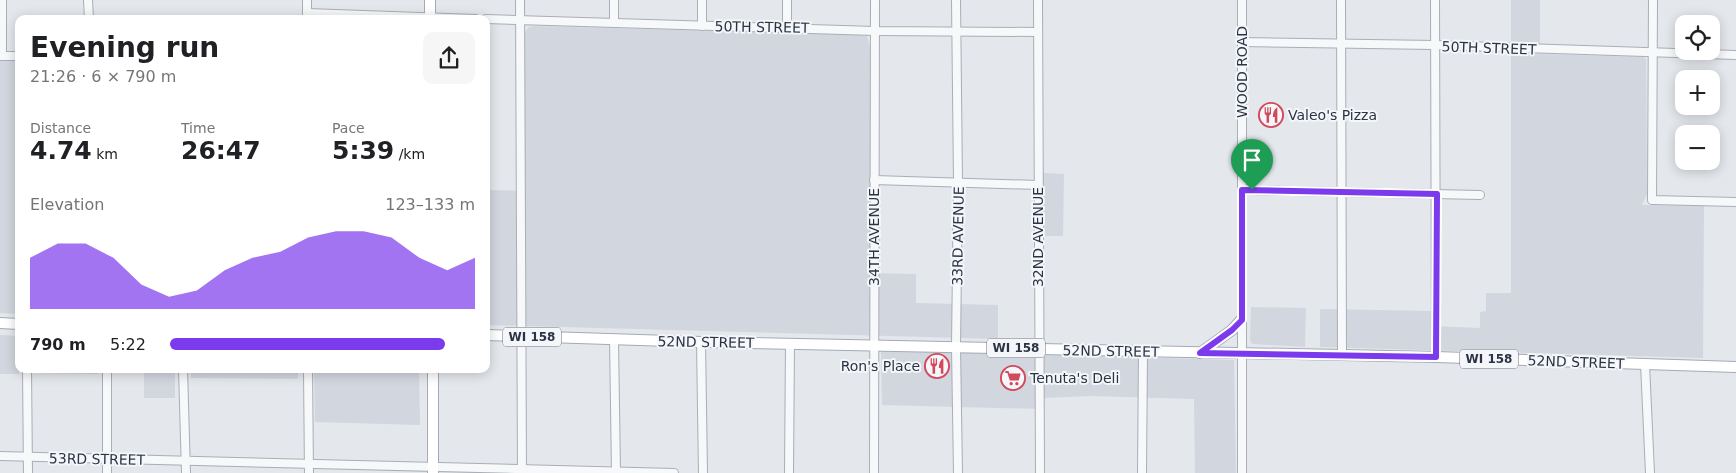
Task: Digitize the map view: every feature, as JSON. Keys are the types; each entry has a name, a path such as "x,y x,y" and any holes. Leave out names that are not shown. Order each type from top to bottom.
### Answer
{"main road":[{"path":"430,0 430,15"},
{"path":"1200,353 1232,330 1242,320"},
{"path":"0,323 15,324"},
{"name":"52ND STREET","path":"490,335 701,342 1436,357 1736,366"},
{"path":"433,373 433,470"}],"street":[{"path":"2,0 1,56 15,56"},
{"path":"88,0 89,15"},
{"path":"307,0 307,15"},
{"path":"520,0 522,471"},
{"path":"614,0 614,23"},
{"path":"702,0 702,26"},
{"path":"787,0 787,28"},
{"name":"34TH AVENUE","path":"874,473 875,0"},
{"name":"33RD AVENUE","path":"956,0 958,473"},
{"name":"32ND AVENUE","path":"1038,0 1040,473"},
{"name":"WOOD ROAD","path":"1242,0 1242,473"},
{"path":"1341,0 1342,355"},
{"path":"1435,0 1436,357"},
{"path":"1653,0 1652,200 1736,202"},
{"name":"50TH STREET","path":"490,19 875,31 1038,32"},
{"name":"50TH STREET","path":"1242,42 1435,45 1736,55"},
{"path":"874,180 1038,185"},
{"path":"1242,190 1480,194"},
{"path":"614,339 616,472"},
{"path":"701,342 703,473"},
{"path":"789,473 790,343"},
{"path":"1142,473 1143,352"},
{"path":"1645,364 1650,473"},
{"path":"26,373 28,473"},
{"path":"107,373 107,473"},
{"path":"183,373 186,473"},
{"path":"308,373 309,473"},
{"name":"53RD STREET","path":"0,456 309,464 433,470 674,473"}],"shaded area":[{"path":"1511,0 1540,0 1540,44 1511,43"},
{"path":"529,27 867,36 870,47 870,273 916,274 916,303 998,305 998,339 490,325 490,190 525,191 525,32"},
{"path":"1511,53 1643,57 1646,59 1647,194 1642,205 1704,206 1703,358 1320,347 1320,309 1432,311 1432,326 1480,328 1480,312 1486,311 1486,293 1511,293"},
{"path":"0,60 15,61 15,314 0,313"},
{"path":"1043,173 1064,174 1063,236 1042,236"},
{"path":"1251,307 1306,308 1305,347 1252,344 1250,340"},
{"path":"0,335 15,336 15,373 19,374 0,374"},
{"path":"881,351 1234,360 1236,473 1195,473 1194,399 1092,396 1041,398 1041,409 882,405"},
{"path":"34,373 98,373 98,374"},
{"path":"144,373 175,373 175,398 144,398"},
{"path":"191,373 298,373 298,379 191,378"},
{"path":"314,373 419,373 420,425 315,422"}],"place":[{"name":"Valeo's Pizza","path":"1271,115"},
{"name":"Ron's Place","path":"937,366"},
{"name":"Tenuta's Deli","path":"1013,378"}],"route":[{"path":"1242,190 1252,190 1437,194 1436,357 1200,353 1232,330 1242,320 1242,190"}]}
